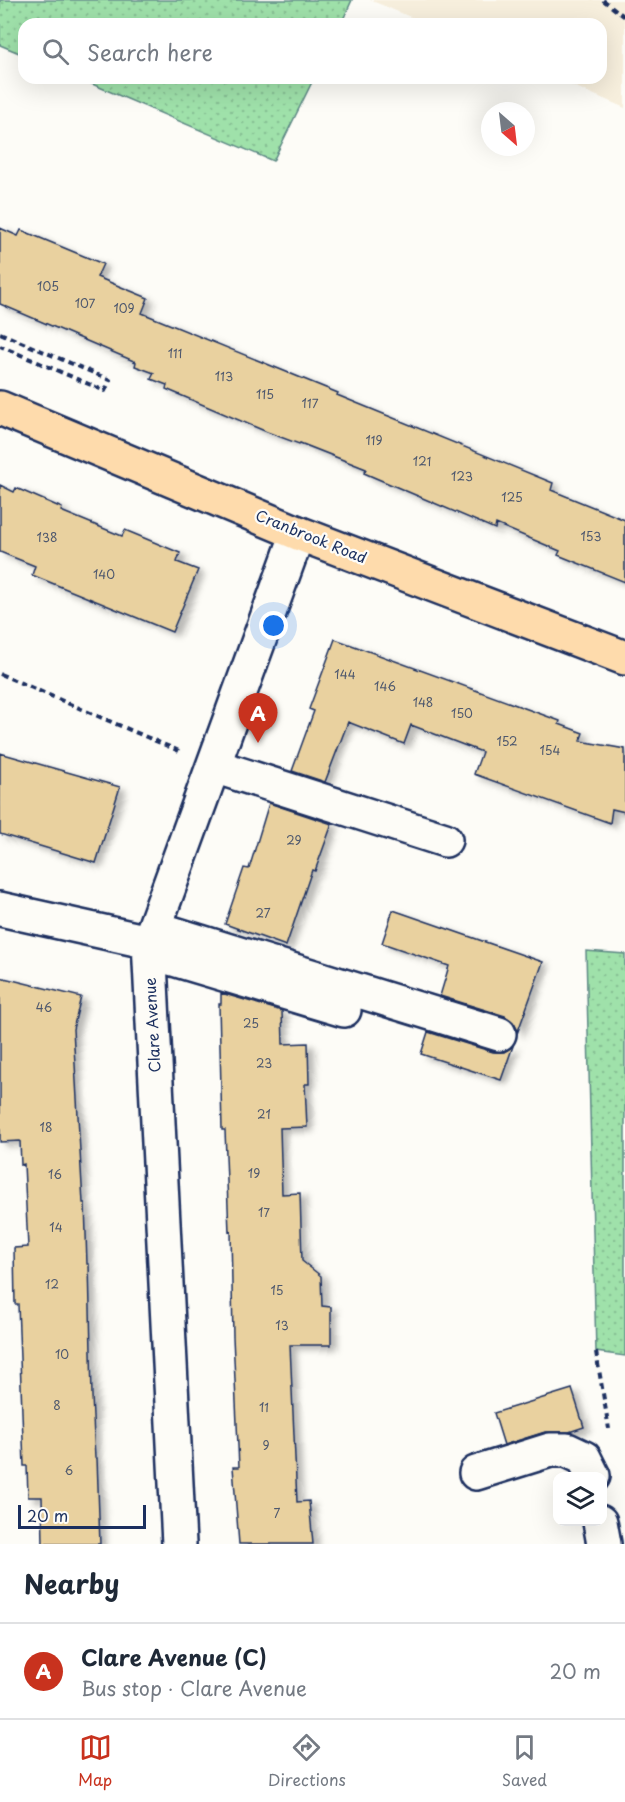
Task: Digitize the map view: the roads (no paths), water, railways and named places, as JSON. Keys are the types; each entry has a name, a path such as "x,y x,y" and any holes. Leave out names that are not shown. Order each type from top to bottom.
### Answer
{"main road":[{"name":"Cranbrook Road","path":"0,408 298,532 625,658"}],"street":[{"name":"Clare Avenue","path":"179,1544 151,941 298,532"},
{"path":"214,766 445,840"},
{"path":"0,909 151,941 499,1034"},
{"path":"151,941 419,1032"},
{"path":"476,1473 550,1450 567,1450 584,1458 591,1472"},
{"path":"601,1526 604,1544"}],"place":[{"name":"Clare Avenue (C)","path":"258,743"}]}
